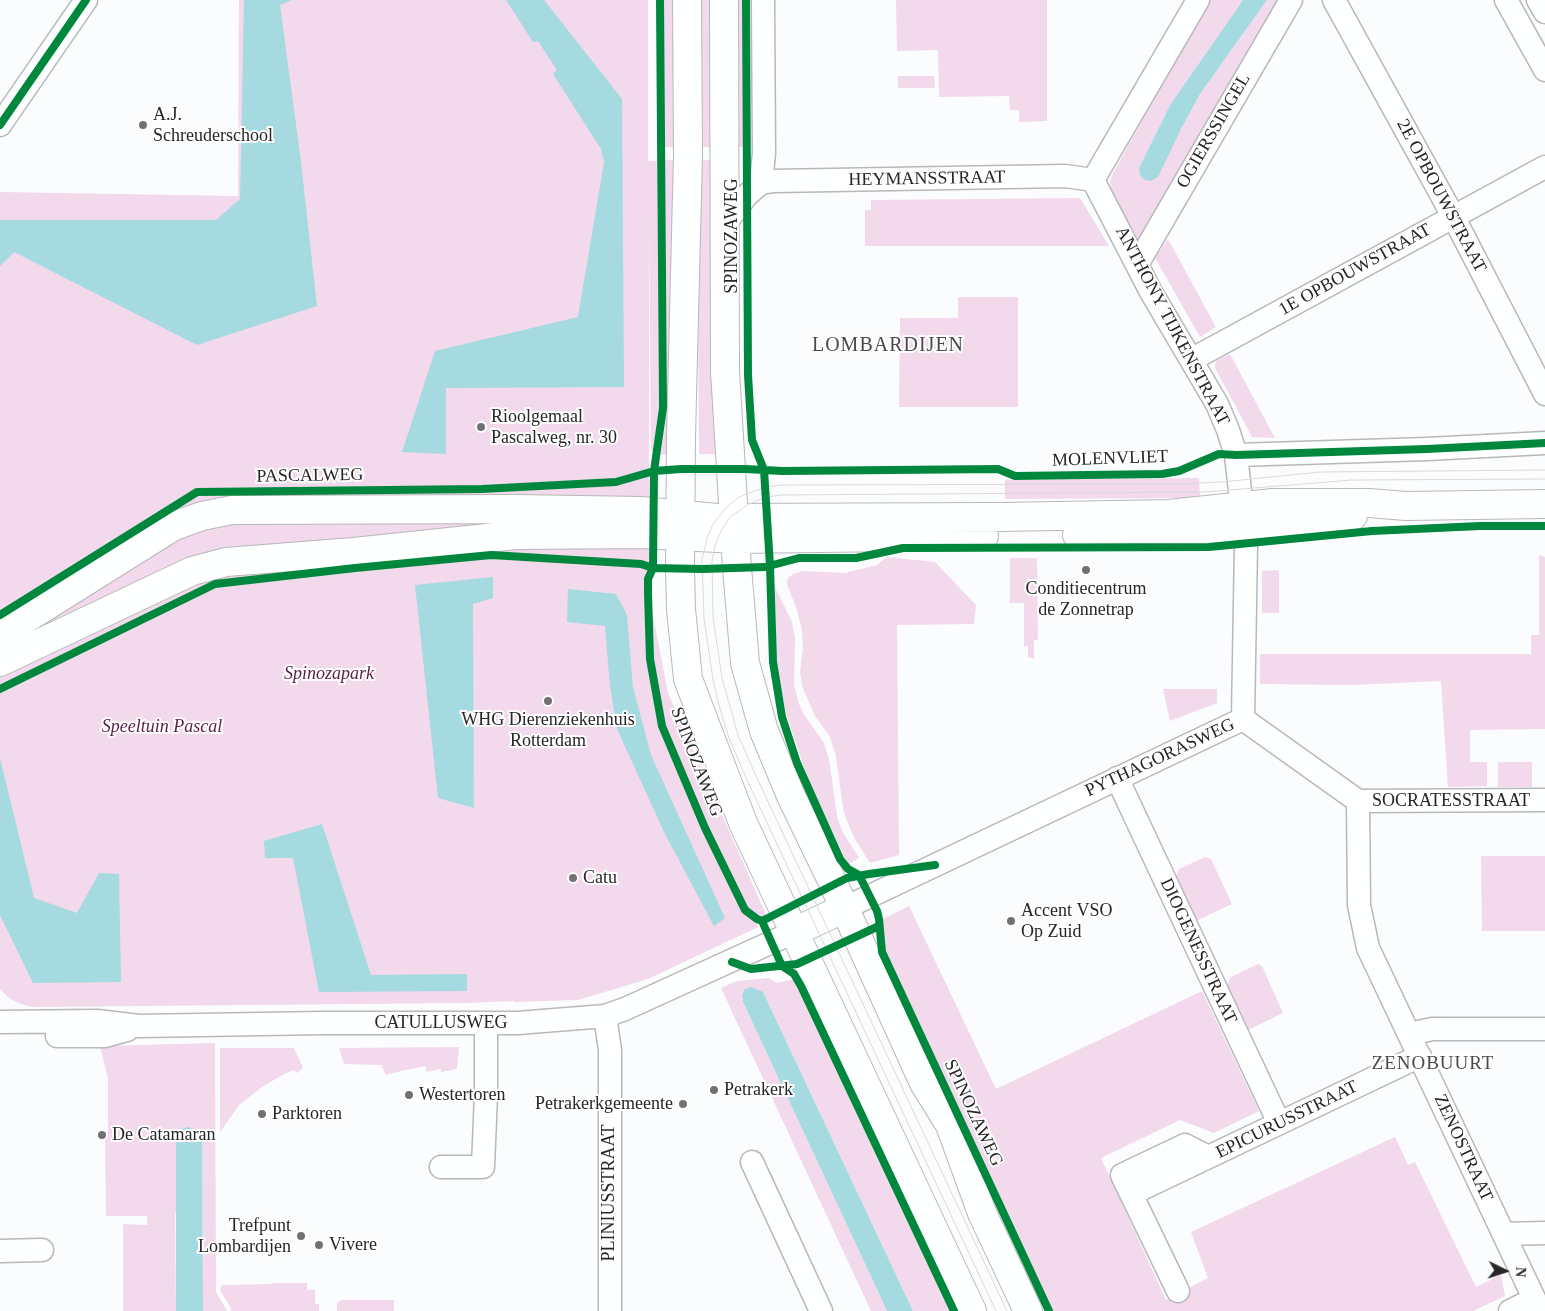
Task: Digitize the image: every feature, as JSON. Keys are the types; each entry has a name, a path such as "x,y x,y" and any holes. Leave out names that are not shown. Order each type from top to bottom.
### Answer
{"main road":[{"name":"SPINOZAWEG","path":"687,0 688,154 680,525 681,610 688,678 743,823 972,1311"},
{"name":"SPINOZAWEG","path":"724,0 725,371 746,663 764,731 791,796 845,908 924,1083 950,1124 982,1213 1028,1311"},
{"path":"735,528 1169,514 1273,503 1369,503 1406,506 1545,504"},
{"path":"0,662 192,571 226,562 354,552 516,535 641,534 718,518 735,528 1199,534 1245,532 1370,514 1406,506"},
{"name":"PASCALWEG","path":"0,635 174,526 202,516 232,510 515,509 654,512 680,525"},
{"name":"CATULLUSWEG","path":"794,932 845,908"}],"street":[{"path":"0,125 86,0"},
{"name":"SPINOZAWEG","path":"725,224 747,195 761,183 764,152 763,0"},
{"path":"1094,180 1198,0"},
{"name":"OGIERSSINGEL","path":"1138,263 1291,0"},
{"name":"2E OPBOUWSTRAAT","path":"1334,0 1454,216 1545,394"},
{"path":"1506,0 1545,70"},
{"path":"1538,0 1545,12"},
{"name":"1E OPBOUWSTRAAT","path":"1191,360 1545,167"},
{"name":"HEYMANSSTRAAT","path":"761,183 1065,176 1094,180"},
{"name":"ANTHONY TIJKENSTRAAT","path":"1094,180 1138,263 1151,292 1217,404 1236,455 1243,506"},
{"path":"1236,455 1545,443"},
{"path":"1243,506 1245,532"},
{"name":"PYTHAGORASWEG","path":"845,908 1244,719 1245,532"},
{"path":"1244,719 1358,802"},
{"name":"DIOGENESSTRAAT","path":"1117,778 1279,1124"},
{"name":"SOCRATESSTRAAT","path":"1358,802 1545,800"},
{"name":"ZENOSTRAAT","path":"1358,802 1359,906 1368,948 1537,1305"},
{"name":"CATULLUSWEG","path":"1,1032 105,1036 139,1026 323,1023 518,1023 605,1016 634,1005 794,932"},
{"name":"PLINIUSSTRAAT","path":"605,1016 610,1050 610,1311"},
{"path":"441,1167 483,1167 486,1103 486,1023"},
{"path":"1410,1034 1432,1029 1545,1029"},
{"name":"EPICURUSSTRAAT","path":"1178,1291 1131,1194 1420,1056"},
{"path":"752,1162 820,1311"},
{"path":"1504,1234 1545,1233"},
{"path":"0,1251 42,1250"},
{"path":"1510,1311 1537,1305"}],"green space":[{"name":"Spinozapark","path":"239,0 648,0 648,161 657,161 659,408 654,451 651,451 649,214 649,595 668,693 768,919 756,924 758,927 648,979 578,1000 466,1003 32,1007 10,999 0,989 0,192 238,196"},
{"path":"664,0 677,0 678,147 664,147"},
{"path":"696,0 714,0 715,147 696,147"},
{"path":"733,0 743,0 744,147 734,147"},
{"path":"896,0 1047,0 1047,121 1019,122 1019,110 1010,110 1009,96 939,97 938,50 897,51"},
{"path":"1210,0 1243,0 1170,105 1139,168 1181,129 1200,94 1267,0 1284,0 1147,236 1138,239 1112,193 1110,182 1113,173"},
{"path":"898,76 934,76 935,88 898,88"},
{"path":"665,160 678,160 673,454 661,455 667,407"},
{"path":"697,160 715,160 723,454 699,454"},
{"path":"1080,198 1109,246 865,246 865,210 871,210 871,200"},
{"path":"1168,239 1216,327 1200,337 1155,258"},
{"path":"958,297 1018,297 1018,407 899,407 900,318 958,318"},
{"path":"1230,354 1275,438 1252,437 1215,368 1216,361"},
{"path":"1199,478 1200,498 1005,499 1005,480"},
{"path":"1539,555 1545,557 1545,729 1470,730 1470,762 1487,762 1487,786 1448,787 1441,681 1353,685 1260,684 1260,654 1531,654 1531,635 1539,635"},
{"path":"887,557 935,562 976,605 974,624 897,625 899,855 870,863 855,839 846,819 836,756 830,737 815,716 802,686 800,672 803,647 802,630 787,584 788,578 793,574 803,571 845,573 877,565"},
{"path":"1010,558 1037,558 1038,640 1034,640 1034,659 1028,657 1028,646 1024,646 1024,603 1010,603"},
{"path":"1279,570 1279,613 1262,613 1262,571"},
{"path":"775,587 792,622 795,639 794,685 799,704 824,743 829,759 837,816 842,831 859,858 849,864 808,779 787,716 776,667"},
{"path":"1163,689 1217,689 1217,703 1170,721"},
{"path":"1498,762 1532,762 1532,787 1498,787"},
{"path":"1481,856 1545,856 1545,931 1482,931"},
{"path":"1205,857 1211,859 1232,904 1196,921 1175,878 1179,869"},
{"path":"909,906 996,1089 1202,991 1259,1111 1214,1133 1180,1120 1101,1158 1166,1300 1208,1278 1191,1232 1395,1137 1408,1165 1415,1162 1476,1287 1501,1275 1505,1296 1473,1311 1052,1311 873,924"},
{"path":"1258,964 1262,966 1283,1013 1246,1031 1226,987 1231,977"},
{"path":"807,976 964,1311 913,1311 763,992 742,995 743,1002 887,1311 871,1311 721,988 737,981 768,978 777,983"},
{"path":"215,1043 216,1292 227,1311 203,1311 202,1136 175,1215 176,1311 123,1311 123,1224 147,1225 147,1216 106,1216 105,1136 108,1136 108,1078 100,1046"},
{"path":"459,1047 457,1069 441,1072 441,1069 426,1072 426,1066 386,1075 381,1065 344,1064 339,1048"},
{"path":"220,1048 294,1048 303,1068 297,1073 294,1070 284,1074 262,1087 239,1105 220,1132"},
{"path":"307,1283 307,1290 315,1290 315,1304 319,1304 319,1311 231,1311 220,1290 222,1285"},
{"path":"341,1300 394,1300 394,1311 337,1311 337,1303"}],"water":[{"path":"244,0 292,0 280,5 301,162 317,306 197,345 14,252 0,266 0,220 216,220 240,199"},
{"path":"506,0 544,0 622,99 624,387 446,388 446,454 402,452 435,351 578,317 604,162 601,149 553,74 557,70 538,41 533,42"},
{"path":"1243,0 1267,0 1200,94 1158,177 1151,181 1145,180 1140,175 1139,168 1170,105"},
{"path":"493,577 493,598 473,604 474,808 438,798 415,585"},
{"path":"568,589 616,594 627,615 633,687 651,755 725,918 714,926 665,834 617,729 610,686 605,626 567,622"},
{"path":"0,758 34,898 77,913 99,873 119,874 121,982 33,983 0,915"},
{"path":"322,824 371,975 467,974 467,991 319,992 293,858 265,858 264,841"},
{"path":"751,987 763,992 913,1311 887,1311 743,1002 742,995 745,989"},
{"path":"188,1127 196,1130 202,1136 203,1311 176,1311 176,1133"}],"tram line":[{"path":"996,1311 729,738 713,680 704,618 702,560 707,538 713,524 725,509 739,497 765,487 782,485 1180,484 1222,482 1320,472 1545,470"},
{"path":"1007,1311 738,735 722,678 713,617 712,561 721,531 730,517 749,504 766,497 781,495 1205,492 1352,480 1545,479"}],"cycle path":[{"path":"0,125 86,0"},
{"path":"660,0 663,408 654,471 653,568 648,579 648,593 650,659 662,726 705,828 745,910 762,921 782,966 794,974 801,986 954,1311"},
{"path":"746,0 748,375 752,440 764,470 773,662 782,717 797,763 840,859 848,869 859,875 877,911 882,952 1049,1311"},
{"name":"MOLENVLIET","path":"0,615 197,492 482,489 616,482 654,471 681,469 782,471 998,469 1015,476 1162,474 1179,471 1219,454 1427,449 1545,443"},
{"path":"0,689 215,584 355,568 491,555 641,564 653,568 765,567 799,558 856,558 903,548 1209,547 1372,531 1480,526 1545,526"},
{"path":"762,921 847,878 935,865"},
{"path":"732,962 751,969 797,964 879,926"}],"place":[{"name":"A.J. Schreuderschool","path":"143,125"},
{"name":"Rioolgemaal Pascalweg, nr. 30","path":"481,427"},
{"name":"Conditiecentrum de Zonnetrap","path":"1086,570"},
{"name":"WHG Dierenziekenhuis Rotterdam","path":"548,701"},
{"name":"Catu","path":"573,878"},
{"name":"Accent VSO Op Zuid","path":"1011,921"},
{"name":"Petrakerk","path":"714,1090"},
{"name":"Westertoren","path":"409,1095"},
{"name":"Petrakerkgemeente","path":"683,1104"},
{"name":"Parktoren","path":"262,1114"},
{"name":"De Catamaran","path":"102,1135"},
{"name":"Trefpunt Lombardijen","path":"301,1236"},
{"name":"Vivere","path":"319,1245"}],"district":[{"name":"LOMBARDIJEN","path":"888,346"},
{"name":"ZENOBUURT","path":"1433,1064"}],"park label":[{"name":"Speeltuin Pascal","path":"162,727"}]}
